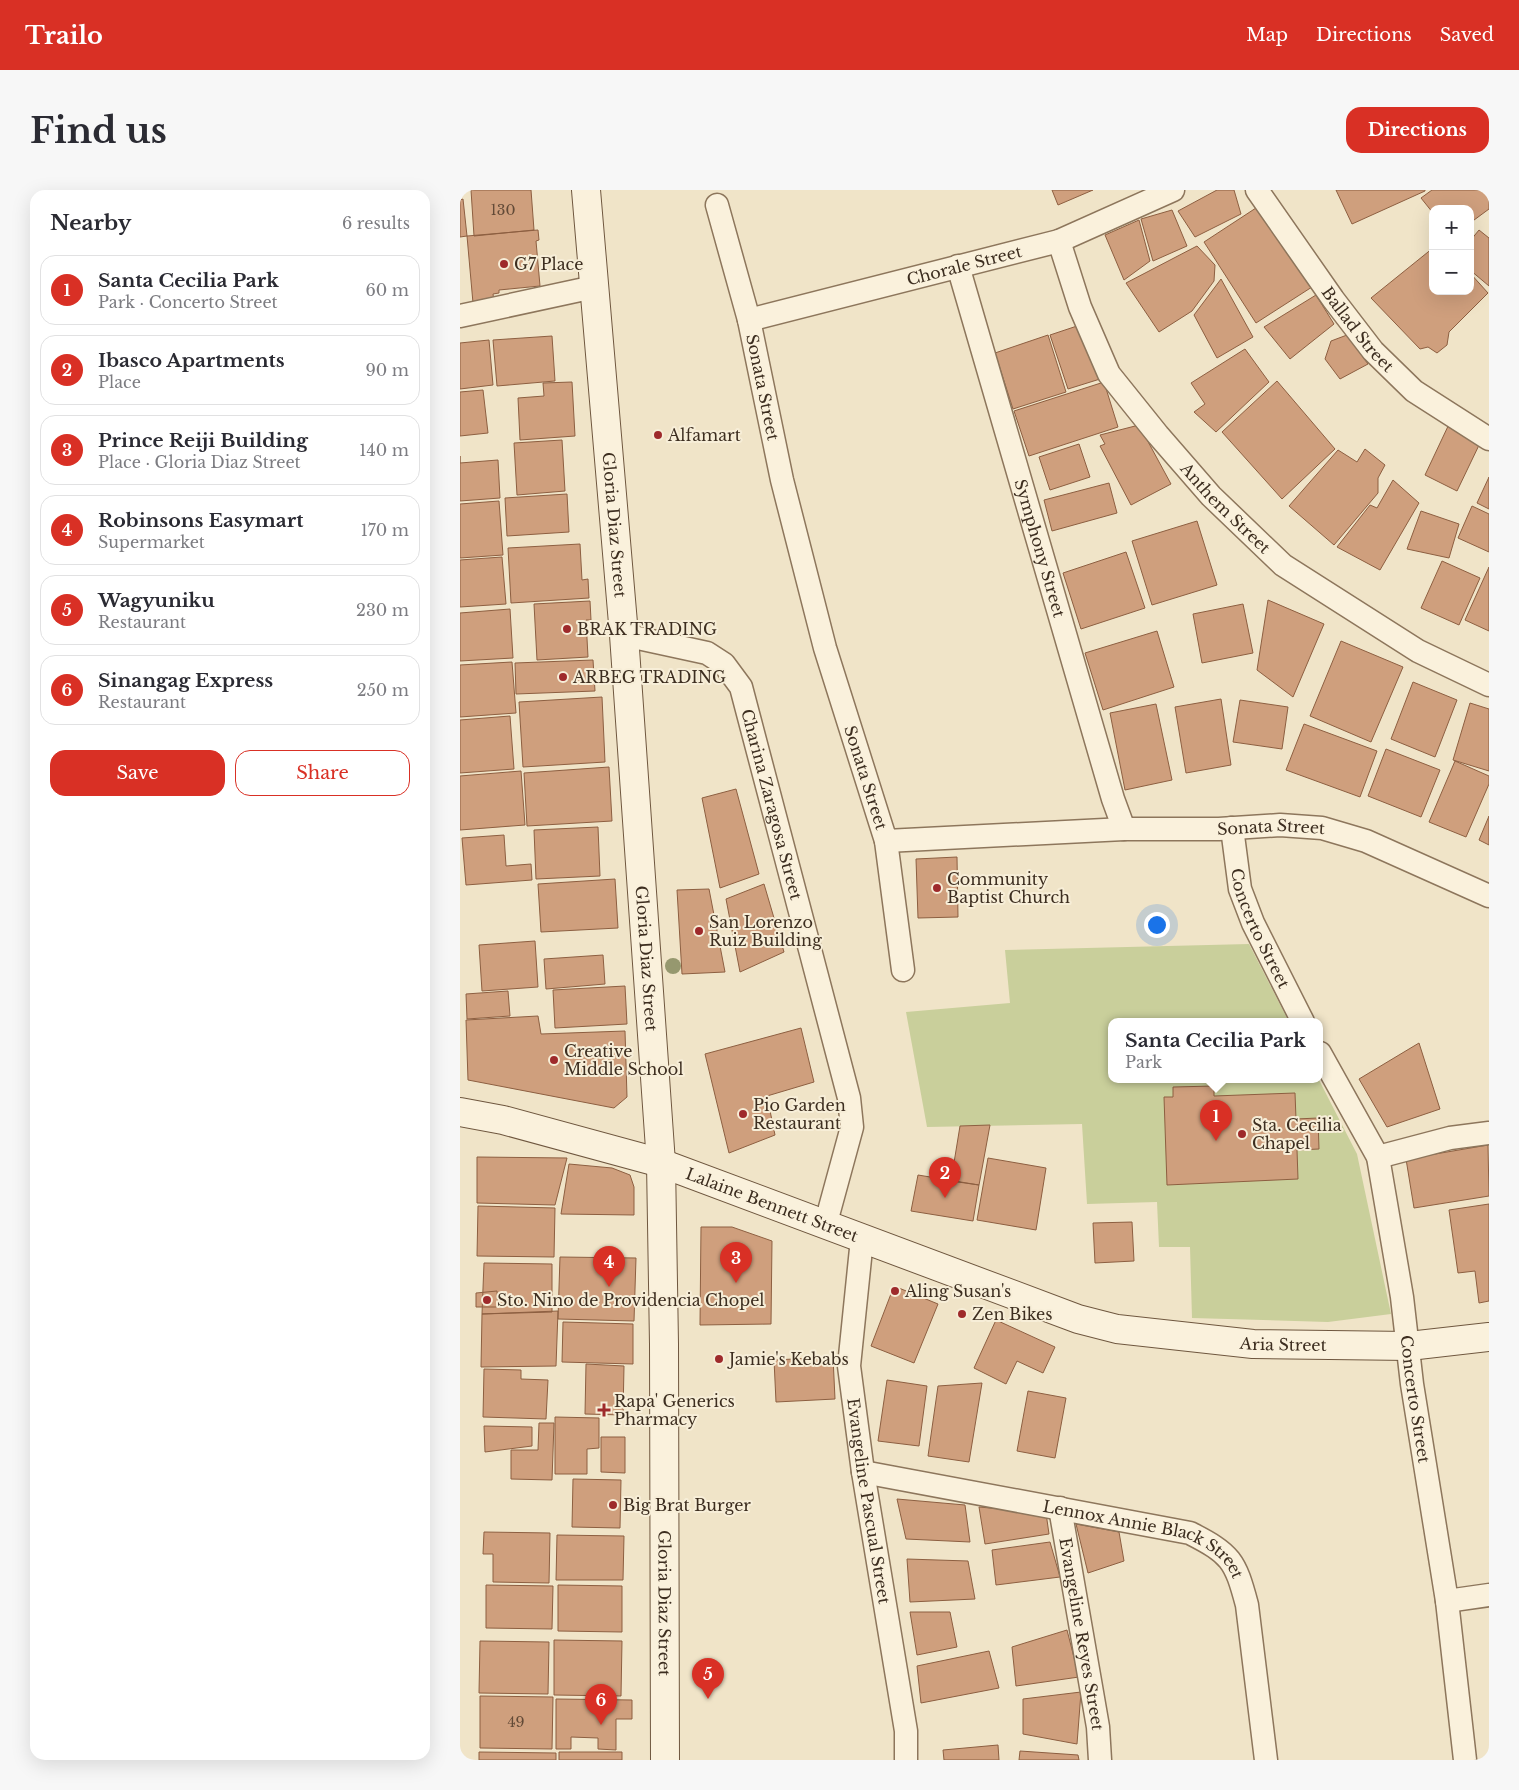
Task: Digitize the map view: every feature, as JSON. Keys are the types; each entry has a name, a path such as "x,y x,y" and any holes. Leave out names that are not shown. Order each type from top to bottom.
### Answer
{"street":[{"name":"Gloria Diaz Street","path":"586,190 624,635 661,1163 664,1354 665,1760"},
{"name":"Chorale Street","path":"749,320 1059,241 1173,190"},
{"name":"Ballad Street","path":"1257,190 1333,299 1373,351 1414,391 1489,439"},
{"name":"Sonata Street","path":"717,205 749,320 782,480 825,648 886,841 1124,829 1232,828 1280,825 1322,828 1366,840 1489,896"},
{"name":"Anthem Street","path":"1059,241 1080,307 1109,374 1158,435 1211,496 1282,565 1418,651 1489,685"},
{"name":"Symphony Street","path":"958,266 1113,799 1124,829"},
{"path":"460,316 594,287"},
{"name":"Charina Zaragosa Street","path":"624,635 707,653 724,664 741,687 849,1098 852,1127 825,1226"},
{"name":"Concerto Street","path":"1232,828 1240,889 1250,915 1301,1018"},
{"path":"886,841 903,970"},
{"name":"Concerto Street","path":"1323,1058 1378,1157 1409,1346 1412,1384 1447,1601 1465,1760"},
{"name":"Lalaine Bennett Street","path":"460,1112 503,1120 661,1163 862,1240 1078,1319"},
{"path":"1378,1157 1450,1138 1489,1133"},
{"name":"Evangeline Pascual Street","path":"862,1240 849,1366 863,1472 906,1731 906,1760"},
{"name":"Aria Street","path":"1078,1319 1117,1329 1253,1344 1409,1346 1489,1337"},
{"name":"Lennox Annie Black Street","path":"863,1472 1190,1533 1215,1546 1231,1560 1241,1580 1247,1605 1266,1760"},
{"name":"Evangeline Reyes Street","path":"1060,1508 1098,1727 1100,1760"},
{"path":"1447,1601 1489,1595"}],"green space":[{"path":"1249,944 1287,1018 1108,1018 1108,1083 1321,1083 1357,1154 1391,1314 1328,1322 1192,1318 1190,1247 1159,1247 1157,1202 1087,1204 1082,1124 927,1127 906,1012 1010,1003 1005,950"}],"building":[{"path":"471,190 531,190 534,230 474,236"},
{"path":"1052,190 1093,190 1058,205"},
{"path":"1217,190 1234,190 1241,214 1195,237 1178,211"},
{"path":"1336,190 1425,190 1425,191 1352,224"},
{"path":"1432,190 1489,190 1489,209 1474,220 1474,205 1429,205 1429,208 1421,198"},
{"path":"463,199 467,236 460,237 460,200"},
{"path":"1259,206 1312,287 1256,323 1204,242"},
{"path":"1172,210 1187,246 1153,261 1141,219"},
{"path":"1139,220 1150,261 1124,280 1105,235"},
{"name":"G7 Place","path":"538,230 539,240 536,241 540,286 499,290 499,293 493,294 494,302 473,303 467,236"},
{"path":"1479,230 1489,238 1489,286 1474,273 1474,236"},
{"path":"1197,246 1215,265 1214,281 1192,311 1159,332 1126,283"},
{"path":"1429,251 1429,295 1474,295 1474,277 1488,293 1449,332 1447,345 1437,353 1428,347 1420,349 1371,298"},
{"path":"1221,279 1253,337 1217,358 1194,315"},
{"path":"1316,295 1334,324 1290,359 1264,327"},
{"path":"1083,324 1100,379 1068,389 1050,335"},
{"path":"1048,335 1066,392 1013,409 995,353"},
{"path":"1347,335 1368,364 1340,379 1325,359 1331,341"},
{"path":"552,336 555,381 497,386 493,340"},
{"path":"489,340 493,385 460,389 460,343"},
{"path":"1245,349 1269,382 1216,432 1194,412 1205,404 1191,383"},
{"path":"1277,381 1335,449 1282,499 1222,432"},
{"path":"572,382 575,436 520,440 518,398 544,396 543,383"},
{"path":"1104,382 1118,427 1029,456 1014,411"},
{"path":"483,390 488,433 460,436 460,392"},
{"path":"1450,422 1481,441 1457,491 1425,475"},
{"path":"1139,425 1171,484 1131,505 1100,446 1105,444 1100,435"},
{"path":"562,440 565,491 517,495 514,443"},
{"path":"1079,444 1090,477 1050,490 1039,457"},
{"path":"1365,449 1385,465 1378,478 1378,493 1334,545 1289,506 1338,450 1357,462"},
{"path":"498,460 500,498 460,501 460,463"},
{"path":"1489,477 1489,509 1477,503"},
{"path":"1393,480 1419,503 1380,570 1337,547 1370,505 1377,508"},
{"path":"1109,483 1117,513 1052,531 1044,500"},
{"path":"567,494 569,532 507,536 505,498"},
{"path":"499,501 503,555 460,558 460,504"},
{"path":"1472,506 1489,514 1489,552 1458,538"},
{"path":"1421,511 1459,524 1449,558 1407,549"},
{"path":"1197,521 1217,585 1152,605 1132,541"},
{"path":"580,544 582,580 588,579 589,598 511,603 508,548"},
{"path":"1126,552 1145,608 1081,629 1063,573"},
{"path":"502,557 506,604 460,607 460,560"},
{"path":"1442,561 1480,578 1459,625 1421,608"},
{"path":"1489,567 1489,631 1465,620"},
{"path":"1268,600 1324,624 1293,697 1257,670"},
{"path":"590,601 591,620 586,620 588,657 537,660 534,604"},
{"path":"1243,604 1253,653 1202,663 1193,614"},
{"path":"510,609 513,658 460,661 460,613"},
{"path":"1157,631 1174,687 1103,710 1085,653"},
{"path":"1341,641 1403,667 1371,742 1310,716"},
{"path":"593,660 595,691 516,694 515,663"},
{"path":"512,662 516,713 460,717 460,665"},
{"path":"1413,682 1457,700 1435,757 1391,739"},
{"path":"602,697 605,762 523,767 519,702"},
{"path":"1221,699 1231,765 1186,773 1175,707"},
{"path":"1240,700 1288,707 1282,749 1233,742"},
{"path":"1470,703 1489,709 1489,771 1453,760"},
{"path":"1156,704 1172,780 1125,790 1110,713"},
{"path":"510,716 514,769 460,773 460,720"},
{"path":"1304,724 1377,751 1360,797 1286,770"},
{"path":"1386,749 1440,770 1421,817 1368,796"},
{"path":"1455,761 1489,776 1489,784 1466,837 1429,822"},
{"path":"609,767 612,821 527,826 524,773"},
{"path":"521,771 525,825 460,830 460,776"},
{"path":"736,789 759,874 720,888 702,798"},
{"path":"1489,816 1489,845 1479,840"},
{"path":"598,827 600,876 536,879 534,830"},
{"path":"504,835 506,866 531,864 532,880 466,885 462,838"},
{"name":"Community Baptist Church","path":"957,857 958,917 918,918 916,859"},
{"path":"615,879 618,928 541,932 538,884"},
{"path":"764,884 784,952 740,972 726,899"},
{"name":"San Lorenzo Ruiz Building","path":"709,889 725,972 682,974 677,890"},
{"path":"535,941 538,987 482,991 479,945"},
{"path":"603,955 605,984 546,989 544,959"},
{"path":"625,986 627,1024 555,1028 553,990"},
{"path":"508,991 510,1016 467,1019 466,994"},
{"name":"Creative Middle School","path":"538,1016 541,1034 625,1031 627,1097 614,1108 468,1080 466,1020"},
{"path":"801,1028 814,1082 767,1096 775,1135 729,1153 705,1054"},
{"path":"1419,1043 1440,1109 1387,1127 1359,1079"},
{"name":"Sta. Cecilia Chapel","path":"1214,1086 1214,1096 1295,1093 1296,1119 1318,1118 1319,1149 1297,1150 1298,1179 1167,1185 1164,1097 1173,1097 1173,1087"},
{"path":"990,1125 979,1185 951,1181 960,1126"},
{"path":"1488,1145 1489,1196 1414,1208 1406,1159"},
{"path":"477,1157 567,1158 555,1205 477,1203"},
{"path":"988,1158 1046,1168 1036,1230 977,1220"},
{"path":"569,1164 612,1168 630,1175 634,1187 634,1215 561,1214"},
{"path":"918,1175 979,1185 973,1221 911,1211"},
{"path":"1489,1204 1489,1301 1479,1303 1475,1271 1458,1273 1449,1210"},
{"path":"478,1206 555,1208 554,1257 477,1256"},
{"path":"1132,1222 1134,1261 1095,1263 1093,1223"},
{"path":"701,1227 732,1227 772,1241 771,1324 700,1325"},
{"path":"560,1257 636,1258 634,1321 558,1319"},
{"path":"484,1263 552,1264 552,1312 482,1314"},
{"path":"894,1286 938,1304 914,1363 871,1346"},
{"name":"Sto. Nino de Providencia Chopel","path":"497,1291 498,1307 476,1307 476,1293"},
{"path":"558,1311 556,1366 481,1367 482,1314"},
{"path":"996,1320 1055,1347 1043,1373 1017,1361 1006,1384 974,1368"},
{"path":"563,1322 633,1324 633,1364 562,1362"},
{"path":"833,1357 835,1399 776,1402 774,1360"},
{"path":"586,1364 624,1366 623,1415 585,1414"},
{"path":"484,1369 521,1370 521,1379 548,1380 546,1419 483,1417"},
{"path":"887,1380 927,1386 919,1446 878,1441"},
{"path":"982,1383 969,1462 928,1456 938,1386"},
{"path":"1028,1391 1066,1398 1055,1458 1017,1451"},
{"path":"555,1417 599,1418 599,1448 587,1449 587,1474 555,1474"},
{"path":"539,1423 554,1423 552,1480 511,1479 511,1450 538,1450"},
{"path":"484,1426 532,1427 532,1446 485,1452"},
{"path":"601,1437 625,1437 625,1473 601,1472"},
{"path":"573,1479 621,1480 620,1528 572,1527"},
{"path":"897,1499 965,1505 970,1542 906,1539"},
{"path":"979,1507 1046,1513 1049,1534 985,1544"},
{"path":"1076,1524 1119,1532 1124,1561 1088,1573"},
{"path":"484,1532 550,1533 549,1583 493,1582 493,1554 483,1554"},
{"path":"557,1535 624,1536 623,1580 556,1580"},
{"path":"1050,1542 1060,1577 996,1585 992,1550"},
{"path":"907,1559 968,1561 975,1599 910,1602"},
{"path":"486,1585 553,1586 552,1629 486,1628"},
{"path":"558,1585 622,1586 622,1632 558,1631"},
{"path":"910,1612 950,1612 957,1647 917,1655"},
{"path":"1067,1630 1079,1677 1016,1686 1012,1647"},
{"path":"554,1640 622,1641 621,1696 554,1695"},
{"path":"480,1641 549,1642 548,1694 479,1693"},
{"path":"989,1651 999,1688 921,1703 917,1666"},
{"path":"1081,1692 1077,1744 1023,1734 1023,1699"},
{"path":"480,1696 553,1697 552,1749 480,1748"},
{"path":"556,1699 632,1700 632,1719 616,1719 616,1750 598,1749 598,1738 571,1737 571,1749 556,1749"},
{"path":"998,1745 999,1760 944,1760 943,1750"},
{"path":"1020,1751 1078,1755 1079,1760 1019,1760"},
{"path":"479,1752 556,1753 556,1760 479,1760"},
{"path":"559,1752 622,1752 622,1760 559,1760"}],"place":[{"name":"G7 Place","path":"504,264"},
{"name":"Alfamart","path":"658,435"},
{"name":"BRAK TRADING","path":"567,629"},
{"name":"ARBEG TRADING","path":"563,677"},
{"name":"Community Baptist Church","path":"937,888"},
{"name":"San Lorenzo Ruiz Building","path":"699,931"},
{"name":"Creative Middle School","path":"554,1060"},
{"name":"Pio Garden Restaurant","path":"743,1114"},
{"name":"Sta. Cecilia Chapel","path":"1242,1134"},
{"name":"Santa Cecilia Park","path":"1216,1141"},
{"name":"Ibasco Apartments","path":"945,1198"},
{"name":"Prince Reiji Building","path":"736,1283"},
{"name":"Robinsons Easymart","path":"609,1287"},
{"name":"Aling Susan's","path":"895,1291"},
{"name":"Sto. Nino de Providencia Chopel","path":"487,1300"},
{"name":"Zen Bikes","path":"962,1314"},
{"name":"Jamie's Kebabs","path":"719,1359"},
{"name":"Rapa' Generics Pharmacy","path":"604,1410"},
{"name":"Big Brat Burger","path":"613,1505"},
{"name":"Wagyuniku","path":"708,1699"},
{"name":"Sinangag Express","path":"601,1725"}]}
